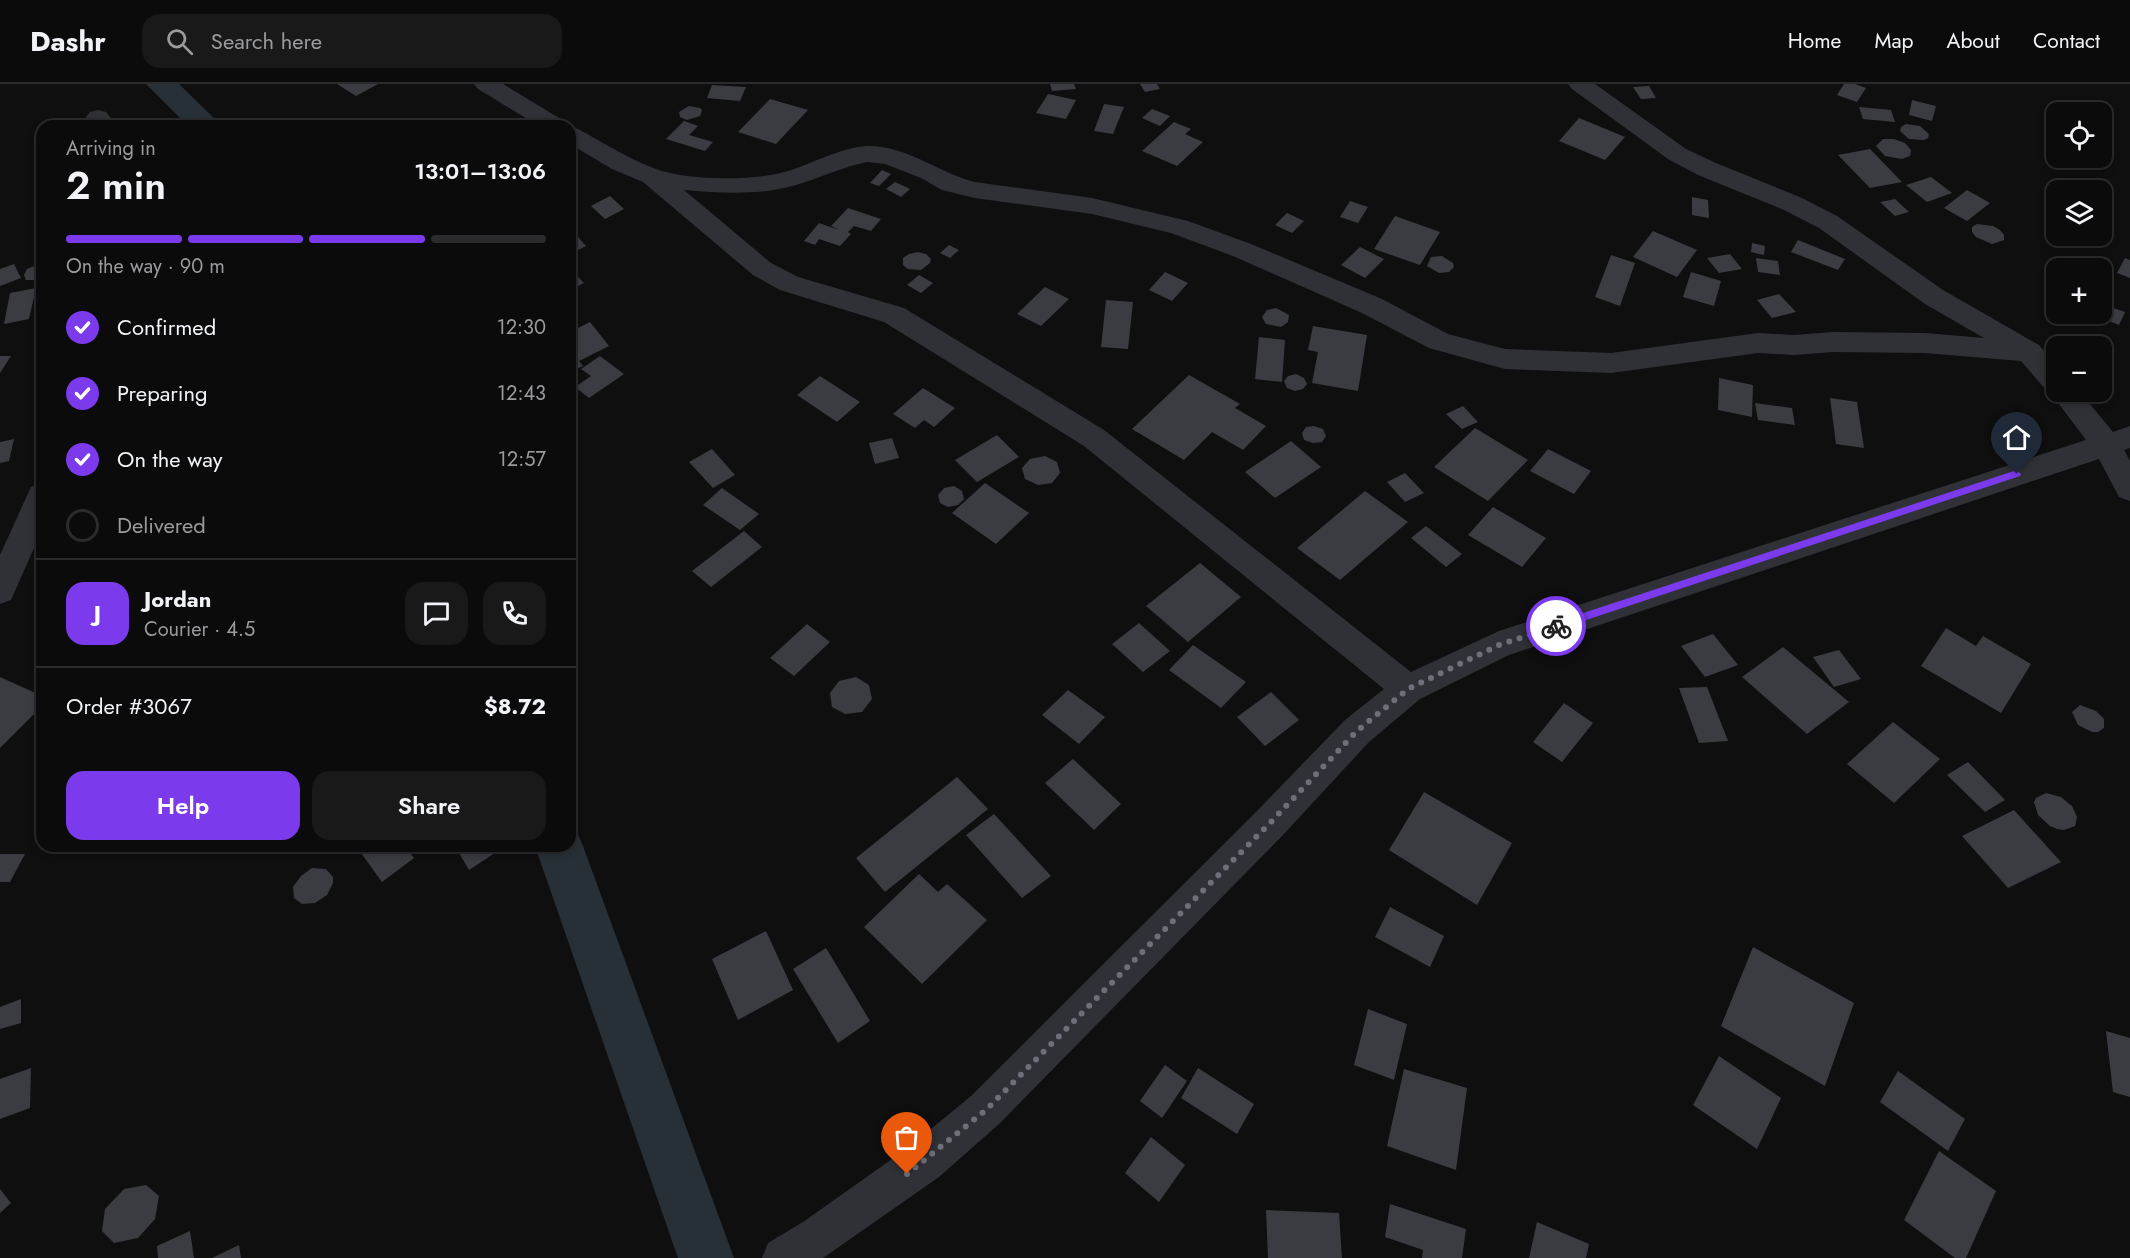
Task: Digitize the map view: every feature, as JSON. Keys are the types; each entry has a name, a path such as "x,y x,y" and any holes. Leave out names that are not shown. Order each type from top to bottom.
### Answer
{"street":[{"path":"486,84 546,120"},
{"path":"1580,84 1677,154 1707,169 1793,204 1828,222 1934,297 2029,352 2046,372"},
{"path":"576,137 621,163 651,176 716,185 755,184 790,179 859,155 889,157 930,171 951,184 975,190 1092,206 1179,227 1242,250 1362,301 1439,341 1505,358 1611,363 1758,343 1794,345 1833,342 1905,343 2029,352"},
{"path":"651,176 762,269 789,284 894,315 1094,438 1408,689"},
{"path":"2075,402 2118,440 2130,489"},
{"path":"801,1248 924,1162 986,1110 1270,823 1357,731 1408,689 1499,645 2118,440"},
{"path":"0,591 36,509"}],"building":[{"path":"337,84 378,84 356,96"},
{"path":"1050,84 1074,84 1076,89 1052,91"},
{"path":"1140,84 1157,84 1160,89 1145,92"},
{"path":"1844,84 1855,84 1866,88 1857,102 1837,95"},
{"path":"712,85 746,87 740,101 707,98"},
{"path":"1649,86 1656,98 1641,99 1633,87"},
{"path":"1048,94 1076,100 1066,119 1036,113"},
{"path":"770,99 808,110 776,144 738,132"},
{"path":"1912,100 1936,106 1932,121 1909,115"},
{"path":"1104,104 1124,107 1113,134 1094,131"},
{"path":"689,106 700,108 702,110 700,116 687,120 680,117 679,112"},
{"path":"1859,107 1891,110 1895,122 1863,119"},
{"path":"1152,109 1170,116 1160,126 1142,118"},
{"path":"1579,118 1625,137 1605,160 1559,141"},
{"path":"684,121 698,126 689,135 713,142 705,151 666,139"},
{"path":"1174,122 1191,129 1185,134 1203,142 1177,166 1142,151"},
{"path":"1906,124 1920,126 1929,134 1928,138 1909,139 1900,131 1901,127"},
{"path":"1883,139 1894,139 1905,143 1911,150 1910,156 1902,159 1885,156 1876,146"},
{"path":"1870,149 1902,182 1870,188 1838,155"},
{"path":"882,170 891,174 879,186 870,183"},
{"path":"1931,177 1952,193 1927,202 1906,185"},
{"path":"895,182 910,189 901,197 886,189"},
{"path":"1967,190 1990,203 1967,221 1944,208"},
{"path":"610,196 624,209 605,219 591,206"},
{"path":"1692,197 1708,200 1709,218 1692,215"},
{"path":"1895,199 1909,212 1895,216 1880,202"},
{"path":"1350,201 1368,207 1358,223 1340,217"},
{"path":"848,208 881,219 871,231 854,226 848,232 851,234 840,246 819,239 815,245 804,241 819,223 839,230 831,226"},
{"path":"1287,213 1304,221 1292,233 1275,225"},
{"path":"1395,216 1440,232 1420,265 1374,249"},
{"path":"1977,224 1993,226 2000,230 2004,235 2004,240 1992,244 1976,237 1972,232 1972,227"},
{"path":"1653,231 1697,250 1677,277 1633,257"},
{"path":"576,235 586,246 576,251"},
{"path":"1798,240 1845,259 1838,270 1791,252"},
{"path":"1752,243 1765,246 1764,255 1751,252"},
{"path":"949,245 959,250 950,258 940,253"},
{"path":"1360,247 1384,259 1365,278 1341,265"},
{"path":"918,252 926,254 931,259 930,263 921,270 908,269 903,265 903,258"},
{"path":"1730,254 1742,269 1719,273 1707,258"},
{"path":"1611,255 1635,263 1620,306 1595,297"},
{"path":"1442,256 1453,263 1454,267 1449,272 1439,273 1427,266 1431,257"},
{"path":"1756,258 1778,261 1780,275 1758,272"},
{"path":"2125,258 2130,260 2130,278 2117,273"},
{"path":"14,264 21,278 0,286 0,269"},
{"path":"36,265 36,280 26,280 24,275 27,269"},
{"path":"1165,272 1188,283 1172,301 1149,290"},
{"path":"1691,272 1721,281 1714,306 1683,297"},
{"path":"576,275 584,283 576,287"},
{"path":"919,275 933,283 921,293 907,285"},
{"path":"1045,287 1069,299 1041,326 1017,314"},
{"path":"36,288 29,319 4,324 10,293"},
{"path":"1779,294 1796,312 1772,318 1757,300"},
{"path":"1106,300 1133,302 1128,349 1101,347"},
{"path":"2112,307 2125,312 2119,325 2112,322"},
{"path":"1276,308 1289,315 1288,322 1281,327 1266,324 1262,317 1267,310"},
{"path":"590,322 609,346 579,361 583,366 576,369 576,329"},
{"path":"1313,326 1367,335 1358,391 1312,383 1318,352 1308,350"},
{"path":"1259,337 1285,340 1282,382 1255,379"},
{"path":"0,356 11,356 0,373"},
{"path":"600,356 624,374 589,398 576,388 591,376 581,369"},
{"path":"1296,374 1304,378 1307,384 1303,389 1295,391 1287,388 1284,381 1288,376"},
{"path":"1189,375 1240,404 1235,408 1266,426 1243,450 1212,432 1184,460 1132,429"},
{"path":"820,376 860,402 837,422 797,395"},
{"path":"1719,378 1753,385 1752,417 1718,410"},
{"path":"923,388 955,408 934,427 924,420 915,428 893,414"},
{"path":"1830,398 1857,402 1864,448 1836,444"},
{"path":"1755,403 1792,408 1795,425 1758,420"},
{"path":"1463,406 1478,422 1462,429 1446,414"},
{"path":"1314,426 1323,429 1326,436 1322,442 1313,443 1304,440 1302,433 1306,427"},
{"path":"1475,428 1528,460 1488,501 1434,467"},
{"path":"997,435 1019,457 977,482 955,460"},
{"path":"892,438 899,458 875,464 869,443"},
{"path":"14,439 9,461 0,463 0,442"},
{"path":"1291,441 1321,467 1275,498 1245,472"},
{"path":"712,449 735,475 713,488 689,462"},
{"path":"1548,449 1591,471 1574,494 1530,471"},
{"path":"1045,456 1057,462 1060,473 1052,483 1038,485 1025,479 1022,468 1030,459"},
{"path":"1405,473 1424,493 1405,502 1387,482"},
{"path":"985,483 1029,513 996,544 952,513"},
{"path":"954,486 962,491 964,499 958,505 948,507 940,503 938,495 944,488"},
{"path":"722,488 759,514 740,530 703,505"},
{"path":"1365,491 1408,522 1340,580 1297,548"},
{"path":"1493,507 1546,538 1522,567 1468,535"},
{"path":"1426,526 1462,554 1446,567 1411,538"},
{"path":"744,531 762,547 711,587 692,571"},
{"path":"1200,563 1241,597 1188,642 1146,606"},
{"path":"1139,623 1170,651 1143,672 1112,644"},
{"path":"807,624 830,642 794,676 770,658"},
{"path":"1946,628 1976,646 1983,636 2031,664 2001,713 1921,666"},
{"path":"1713,634 1738,665 1705,677 1681,646"},
{"path":"1193,645 1246,682 1221,708 1169,670"},
{"path":"1783,647 1849,702 1807,734 1742,677"},
{"path":"1839,650 1861,679 1834,687 1813,657"},
{"path":"0,677 36,693 36,712 0,748"},
{"path":"856,677 869,685 872,699 862,712 845,714 832,707 830,693 839,681"},
{"path":"1707,687 1728,741 1699,743 1679,688"},
{"path":"1068,690 1105,717 1079,744 1042,715"},
{"path":"1271,692 1299,720 1265,746 1237,717"},
{"path":"1564,703 1593,723 1562,762 1533,742"},
{"path":"2080,705 2096,711 2104,719 2104,728 2098,732 2092,732 2078,725 2072,712"},
{"path":"1893,722 1940,759 1894,803 1847,764"},
{"path":"1073,759 1121,804 1094,830 1045,783"},
{"path":"1968,762 2005,800 1985,812 1947,775"},
{"path":"957,777 988,809 885,892 856,858"},
{"path":"1424,792 1512,843 1477,905 1389,850"},
{"path":"2046,793 2061,797 2072,806 2077,817 2075,826 2064,830 2057,829 2038,815 2034,802 2036,798"},
{"path":"2014,810 2061,862 2008,888 1962,836"},
{"path":"994,814 1051,876 1022,898 966,835"},
{"path":"360,852 410,852 414,858 382,882"},
{"path":"458,852 496,852 469,870"},
{"path":"0,854 25,854 10,882 0,882"},
{"path":"312,868 326,869 333,877 333,883 327,895 315,903 302,904 294,898 293,887 301,876"},
{"path":"919,874 938,892 947,884 987,920 922,984 864,927"},
{"path":"1390,907 1444,936 1430,967 1375,937"},
{"path":"766,931 793,990 738,1020 712,959"},
{"path":"1753,947 1854,1003 1825,1086 1721,1026"},
{"path":"826,948 870,1021 838,1043 793,969"},
{"path":"21,999 21,1023 0,1029 0,1007"},
{"path":"1368,1009 1407,1024 1394,1080 1354,1065"},
{"path":"2106,1031 2130,1038 2130,1097 2113,1092"},
{"path":"1719,1056 1781,1098 1757,1149 1693,1105"},
{"path":"1165,1065 1187,1081 1162,1118 1140,1101"},
{"path":"31,1068 30,1108 0,1119 0,1079"},
{"path":"1198,1068 1254,1104 1237,1134 1181,1098"},
{"path":"1404,1069 1467,1088 1456,1170 1387,1146"},
{"path":"1898,1071 1965,1119 1948,1151 1880,1102"},
{"path":"1151,1137 1185,1165 1159,1202 1125,1173"},
{"path":"1939,1151 1996,1191 1966,1258 1955,1258 1904,1220"},
{"path":"146,1185 159,1196 155,1219 138,1238 114,1243 102,1231 105,1209 124,1189"},
{"path":"0,1189 11,1203 0,1213"},
{"path":"1390,1204 1466,1229 1462,1258 1422,1258 1423,1250 1385,1237"},
{"path":"1266,1210 1339,1213 1342,1258 1268,1258"},
{"path":"1537,1222 1589,1244 1586,1258 1529,1258"},
{"path":"190,1231 194,1258 158,1258 157,1246"},
{"path":"239,1245 241,1258 212,1258"}],"waterway":[{"path":"161,84 200,120"},
{"path":"561,852 706,1258"}],"way so far":[{"path":"907,1174 986,1110 1270,823 1357,731 1408,689 1499,645 1556,626"}],"route":[{"path":"1556,626 2017,474"}]}
